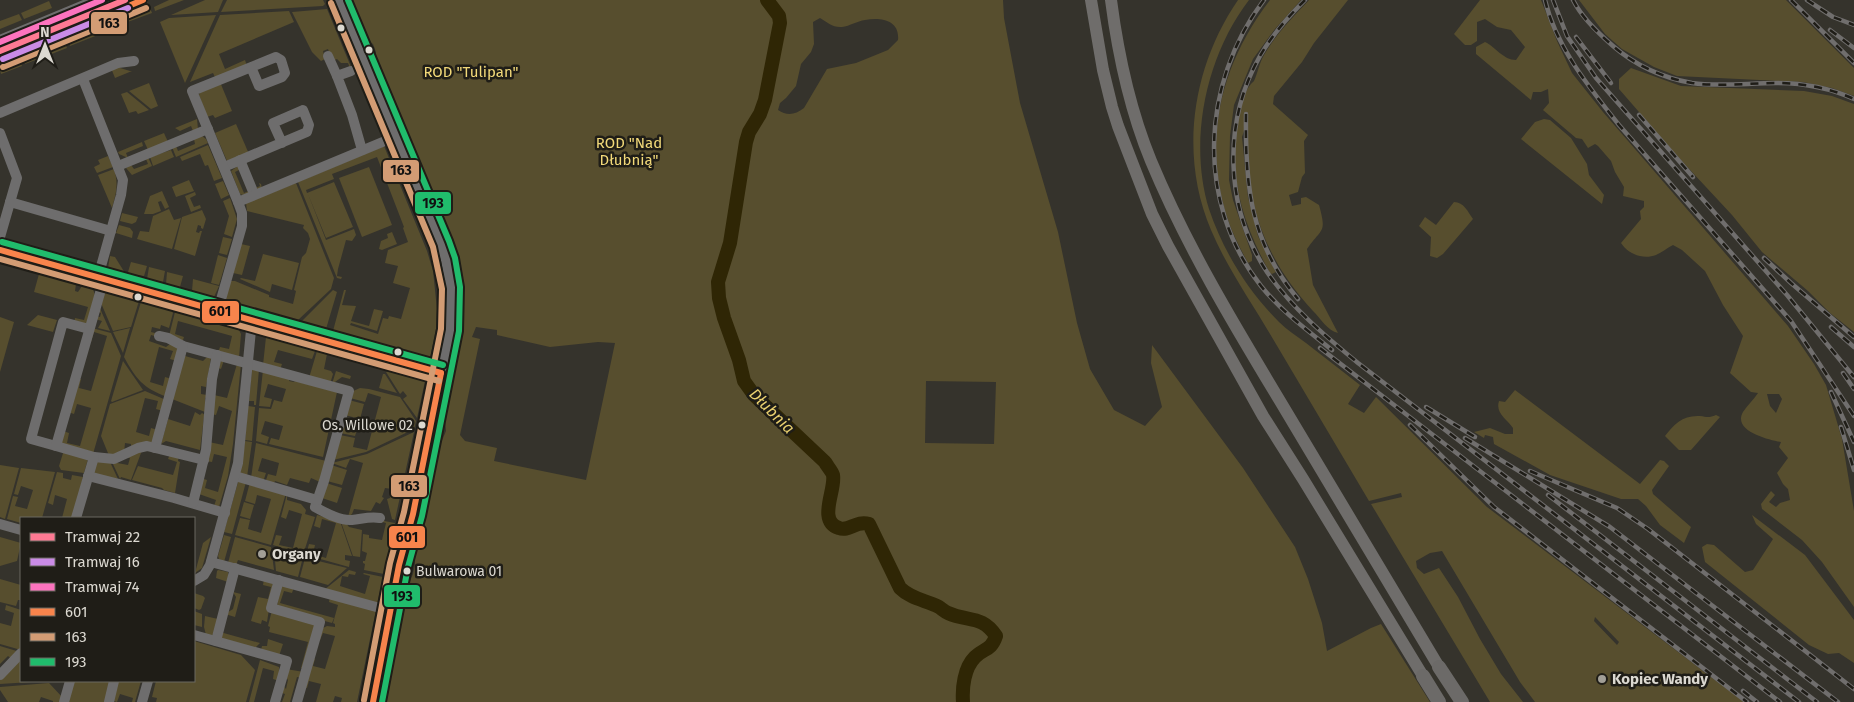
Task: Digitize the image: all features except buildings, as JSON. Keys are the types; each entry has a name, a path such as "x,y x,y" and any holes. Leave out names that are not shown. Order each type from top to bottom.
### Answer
{"highway":[{"path":"1439,667 1462,702"},
{"path":"1423,676 1439,702"}],"main road":[{"path":"1091,0 1097,42 1112,107 1152,214 1263,416 1423,676"},
{"path":"1114,4 1120,56 1133,107 1150,160 1176,218 1237,329 1439,667"}],"street":[{"path":"0,40 96,0"},
{"path":"0,59 143,0"},
{"path":"339,0 443,249 448,270 451,314 450,330 413,514 401,557 373,702"},
{"path":"328,56 352,115 362,150"},
{"path":"0,113 83,80 86,76 118,63 134,61"},
{"path":"218,310 242,226 242,216 192,91 251,68"},
{"path":"337,76 351,71"},
{"path":"56,446 89,329 123,186 118,166 83,80"},
{"path":"118,166 208,128"},
{"path":"0,133 17,178 0,236"},
{"path":"238,202 397,136"},
{"path":"224,167 282,143"},
{"path":"240,160 252,189"},
{"path":"10,202 111,231"},
{"path":"0,250 441,373"},
{"path":"195,580 204,575 211,562 235,476 240,449 252,320"},
{"path":"89,329 63,322 31,439 94,457 114,459 143,446 204,460"},
{"path":"159,336 168,338 183,346 349,392 323,486 315,507 327,514 350,521 380,518"},
{"path":"155,448 183,346"},
{"path":"193,503 204,460 212,379 217,355"},
{"path":"76,517 94,457"},
{"path":"88,476 225,513"},
{"path":"235,476 317,500"},
{"path":"0,524 20,530"},
{"path":"211,562 391,610"},
{"path":"216,641 235,568"},
{"path":"278,580 271,608 320,622 297,702"},
{"path":"195,635 287,661 275,702"},
{"path":"0,674 20,654"},
{"path":"64,702 70,682"},
{"path":"108,702 114,682"},
{"path":"142,702 148,682"}],"green space":[{"path":"169,0 184,0 155,11 154,7"},
{"path":"205,0 223,0 218,12 171,15"},
{"path":"227,0 323,0 325,4 323,6 221,12"},
{"path":"327,0 331,0 341,25 339,26 345,33 341,34"},
{"path":"350,0 1003,0 1004,18 1020,103 1058,232 1077,323 1090,369 1114,410 1145,426 1162,407 1151,363 1152,345 1243,468 1295,547 1308,579 1322,623 1327,651 1381,624 1430,702 384,702 394,655 390,657 395,634 397,639 407,588 415,564 414,549 431,467 446,431 444,408 456,365 462,302 454,251 421,167 376,62 376,52 373,44 366,39","holes":["820,18 836,27 865,20 877,19 888,21 896,28 898,40 888,50 856,63 827,69 804,108 794,113 785,113 778,110 780,103 796,86 801,64 811,52 814,44 813,22","476,327 497,330 497,335 550,347 598,342 615,343 586,480 494,461 497,448 465,441 460,435 480,339 472,337","926,381 996,382 994,444 925,443"]},
{"path":"1238,0 1249,0 1234,22 1222,47 1212,73 1205,100 1200,156 1203,183 1209,209 1221,240 1238,270 1257,297 1282,325 1360,385 1348,404 1364,413 1376,397 1487,507 1744,702 1535,702 1520,682 1442,551 1430,553 1416,561 1417,568 1424,574 1439,568 1458,597 1501,674 1523,702 1490,702 1371,504 1402,497 1401,493 1369,501 1232,272 1211,230 1201,201 1195,172 1193,142 1195,112 1201,82 1222,26","holes":["1595,617 1619,642 1617,645 1594,621"]},
{"path":"1270,0 1301,0 1275,29 1253,59 1234,105 1230,136 1229,180 1233,200 1252,255 1252,261 1248,263 1229,223 1220,188 1216,159 1217,131 1221,103 1228,76 1253,24"},
{"path":"1309,0 1348,0 1274,96 1273,104 1308,135 1304,141 1305,173 1298,192 1289,195 1292,206 1301,204 1301,198 1306,197 1319,205 1323,221 1322,230 1307,249 1313,285 1338,333 1324,324 1296,291 1271,251 1261,229 1255,207 1250,184 1248,134 1244,131 1242,137 1248,197 1258,236 1276,272 1272,274 1251,234 1239,195 1236,174 1236,133 1246,91 1254,81 1262,58 1269,47"},
{"path":"1480,0 1541,0 1572,73 1603,112 1788,326 1826,385 1842,439 1854,511 1854,607 1822,562 1802,540 1762,509 1761,504 1771,491 1775,495 1769,502 1776,507 1780,503 1790,500 1788,489 1777,473 1788,458 1779,447 1781,442 1761,437 1747,429 1743,424 1741,419 1743,412 1758,393 1751,392 1730,373 1743,336 1723,305 1705,271 1682,250 1673,245 1656,255 1646,257 1636,255 1624,247 1621,243 1641,219 1640,211 1644,207 1644,201 1623,196 1624,187 1611,161 1598,146 1595,144 1588,148 1582,139 1576,138 1543,110 1549,103 1548,89 1541,92 1533,92 1531,100 1476,54 1476,47 1485,42 1503,56 1516,60 1525,47 1511,30 1497,27 1485,19 1477,22 1477,41 1471,45 1465,45 1454,34","holes":["1767,394 1779,394 1782,399 1776,413 1770,406"]},
{"path":"1579,0 1786,0 1854,68 1854,96 1832,88 1803,82 1677,76 1654,67 1622,49 1605,34"},
{"path":"49,1 52,8 24,19 21,13"},
{"path":"150,8 152,13 125,23 124,18"},
{"path":"327,9 350,68 348,63 341,63 337,59 332,61 328,49 323,51 325,59 321,61 312,52 292,12"},
{"path":"289,11 294,22 219,54 225,69 245,60 247,66 216,79 213,73 190,82 220,15"},
{"path":"19,14 22,20 0,29 0,21"},
{"path":"216,15 185,83 160,22 169,18"},
{"path":"120,20 122,25 106,32 105,26"},
{"path":"101,28 103,33 70,46 69,41"},
{"path":"65,43 67,48 49,55 48,50"},
{"path":"44,52 46,56 25,64 24,60"},
{"path":"20,61 22,66 1,74 0,70"},
{"path":"117,67 132,71 115,78 111,68"},
{"path":"1631,68 1681,86 1804,91 1832,96 1854,104 1854,332 1762,252 1732,215 1619,89 1619,79"},
{"path":"220,82 232,111 215,118 213,115 207,117 199,95 200,92"},
{"path":"149,83 158,106 151,109 129,91"},
{"path":"364,90 372,93 387,129 384,137"},
{"path":"127,92 149,110 138,114 136,111 129,113 121,94"},
{"path":"197,119 198,129 193,131 191,126 180,131 175,128"},
{"path":"1544,119 1550,120 1571,138 1587,164 1589,175 1604,195 1602,204 1521,139 1535,122"},
{"path":"236,124 249,154 227,161 215,133"},
{"path":"164,133 168,142 148,150 144,141"},
{"path":"202,136 208,143 176,157 172,147 176,146 178,151 195,144 194,139"},
{"path":"142,142 143,146 126,153 128,158 118,152"},
{"path":"387,144 393,145 395,149 436,251 441,270 446,305 444,328 439,360 432,366 440,321 441,292 438,272 429,245"},
{"path":"208,145 222,178 214,181 208,165 205,166 200,154 182,161 180,157"},
{"path":"384,146 427,251 433,271 437,309 436,329 430,358 333,331 344,290 346,290 342,305 356,306 351,321 369,326 374,309 383,311 377,331 351,323 350,325 378,334 383,318 388,319 389,316 401,319 410,288 393,283 398,266 385,263 388,250 408,242 377,157 332,174 334,179 306,190 307,193 334,182 353,227 326,238 308,194 326,240 354,229 356,235 352,241 346,240 338,269 337,276 342,277 341,279 337,278 298,182"},
{"path":"171,150 174,157 153,166 150,157"},
{"path":"108,156 113,167 97,173 94,167 100,164 98,160"},
{"path":"148,157 152,166 132,175 126,168 131,165 134,169 148,164 146,159"},
{"path":"239,165 241,169 235,172 244,193 260,186 259,183 262,188 243,195 240,194 231,171"},
{"path":"369,167 392,225 362,237 339,178"},
{"path":"114,169 117,184 112,208 98,175"},
{"path":"189,180 194,191 176,197 172,187"},
{"path":"223,181 229,195 221,199 215,184"},
{"path":"296,183 334,278 331,289 297,321 227,301 226,298 230,281 235,281 269,295 269,297 293,304 296,291 294,290 302,257 306,253 310,239 308,233 303,228 304,225 247,211 246,203"},
{"path":"162,191 169,207 165,209 161,201 158,202 161,211 153,214 144,214 150,196"},
{"path":"195,192 196,195 190,198 194,207 200,205 201,208 191,212 185,196"},
{"path":"230,198 237,219 232,237 224,234 229,216 223,201"},
{"path":"1454,202 1463,206 1473,219 1443,254 1437,258 1430,256 1431,237 1419,226 1425,217 1436,225"},
{"path":"169,209 174,220 181,218 172,249 137,239 140,231 149,232 153,216"},
{"path":"202,210 206,219 203,229 198,225 196,232 202,231 195,256 174,249 182,217"},
{"path":"122,213 138,217 136,222 132,224 120,221"},
{"path":"119,225 130,228 133,232 132,238 116,233"},
{"path":"392,232 397,244 382,250 379,249 381,241 388,238 387,234"},
{"path":"223,237 232,239 227,255 219,253"},
{"path":"241,244 250,246 242,275 233,273"},
{"path":"263,254 299,263 292,290 272,284 270,292 240,279 255,281"},
{"path":"218,255 227,258 219,285 211,283"},
{"path":"110,256 115,257 125,273 108,268"},
{"path":"22,261 91,280 89,284 22,266"},
{"path":"131,262 147,266 144,276 128,272"},
{"path":"149,267 165,271 163,282 147,279"},
{"path":"167,272 183,276 180,287 166,284"},
{"path":"39,274 76,284 75,291 78,292 82,286 93,289 96,299 89,324 74,323 75,318 84,320 88,307 34,292"},
{"path":"193,279 219,286 214,297 192,291"},
{"path":"333,290 337,292 326,329 301,322"},
{"path":"104,291 139,301 131,327 113,331 101,303"},
{"path":"144,295 209,313 208,317 143,299"},
{"path":"141,302 172,311 173,313 169,328 161,325 160,329 152,327 151,332 159,334 158,337 151,335 149,341 166,347 170,344 177,346 177,361 170,359 173,351 159,347 150,382 163,386 165,377 172,379 167,397 141,382 124,357"},
{"path":"98,304 110,331 98,328 102,321 95,319 95,316 100,317 101,313 96,311"},
{"path":"232,305 283,319 283,321 272,318 270,320 231,309"},
{"path":"175,312 239,330 241,334 239,358 218,353 220,347 229,349 232,336 178,321 175,334 184,337 182,343 169,336"},
{"path":"38,315 57,320 53,332 27,325"},
{"path":"0,317 14,322 0,372"},
{"path":"92,328 111,333 121,356 93,454 65,446 60,441 63,431 69,433 67,443 80,446 91,408 77,404 74,414 68,412 78,378 81,379 79,388 91,391 107,336 94,332 91,342 88,341"},
{"path":"130,328 123,353 113,332"},
{"path":"266,330 293,336 292,340 266,333"},
{"path":"266,337 315,351 312,359 278,350 274,362 282,364 280,370 263,365"},
{"path":"298,338 426,373 425,377 297,342"},
{"path":"317,351 327,354 324,369 331,371 333,374 330,384 309,378"},
{"path":"185,356 203,361 208,356 211,358 206,387 201,386 201,394 207,395 205,398 205,412 172,399"},
{"path":"222,358 241,364 233,444 228,476 219,507 214,506 216,500 199,494 198,489 201,478 207,480 205,488 218,492 227,457 214,454 212,462 206,461 209,432 211,433 209,442 223,445 232,411 219,406 216,415 211,414 213,385 216,386 214,395 227,398 237,364 224,360 221,369 216,367 218,360"},
{"path":"123,361 143,390 112,402 111,401"},
{"path":"252,369 259,369 256,405 254,405 254,401 249,401"},
{"path":"263,370 290,377 289,381 337,392 323,457 269,444 271,438 279,440 283,426 265,421 261,434 269,437 267,444 256,441 259,408 271,409 274,400 282,402 286,389 268,384 264,397 272,399 270,407 259,406"},
{"path":"336,371 351,376 350,379 342,377 332,384"},
{"path":"386,372 425,381 417,418 403,399 407,396 403,391 400,394"},
{"path":"383,374 385,374 397,393 379,388"},
{"path":"428,382 433,383 427,411 422,410"},
{"path":"360,388 400,397 416,421 414,429 366,452 333,460 340,435 355,438 353,447 367,450 381,397 368,393 365,402 350,398 351,392"},
{"path":"1515,390 1640,484 1660,460 1664,461 1669,466 1652,490 1653,494 1691,527 1684,543 1660,525 1646,506 1638,499 1621,499 1550,475 1494,444 1493,437 1485,435 1484,438 1474,432 1490,428 1505,434 1513,434 1513,428 1500,412 1498,405 1499,401 1505,402"},
{"path":"145,391 166,400 163,411 156,409 158,401 145,398 136,432 149,436 151,428 158,430 153,442 131,448 131,444 125,443 124,453 110,458 101,436 110,404"},
{"path":"349,400 364,404 360,419 345,415"},
{"path":"248,406 255,407 252,441 245,440"},
{"path":"195,412 205,415 200,450 166,441 161,444 168,419 190,426"},
{"path":"441,413 444,425 437,444 435,443"},
{"path":"1716,415 1720,417 1691,450 1679,450 1665,436 1676,424 1684,419 1694,416 1712,417"},
{"path":"345,417 360,421 355,436 340,433"},
{"path":"417,431 423,432 388,599 385,598 385,601 382,600"},
{"path":"414,432 395,520 392,519 387,499 390,498 392,489 385,488 382,497 384,498 380,504 376,502 371,511 354,509 348,517 363,463 350,459 346,468 332,463 367,454"},
{"path":"245,441 252,442 247,477 240,473"},
{"path":"256,443 326,461 320,482 311,478 309,483 290,478 287,485 275,481 273,485 265,483 268,474 276,476 279,463 262,458 258,471 266,473 263,482 251,478"},
{"path":"144,449 131,480 121,477 120,479 112,462 128,465 130,458 124,457"},
{"path":"64,450 88,459 84,473 61,470 59,466"},
{"path":"170,454 179,456 178,461 180,462 175,493 132,480 138,466 173,475 177,462 168,459"},
{"path":"96,461 110,462 118,479 97,475 93,472"},
{"path":"0,465 19,468 5,519 0,517"},
{"path":"331,465 347,470 342,485 327,481"},
{"path":"21,468 55,472 42,517 20,517 20,523 7,519 13,496 18,497 15,506 27,509 33,490 21,486 18,495 14,494"},
{"path":"57,472 63,473 63,478 71,480 72,475 83,477 74,517 62,517 67,499 55,495 53,505 48,503"},
{"path":"238,482 246,482 232,534 224,532"},
{"path":"250,482 286,493 271,545 235,535 240,518 250,520 248,529 261,533 271,499 257,495 255,504 245,501"},
{"path":"326,483 342,488 337,503 322,498"},
{"path":"287,494 287,500 301,504 306,510 305,514 315,517 303,555 273,545 276,535 282,536 279,545 293,548 302,514 289,510 286,519 281,517"},
{"path":"244,502 254,505 250,519 240,516"},
{"path":"317,515 340,521 352,556 345,555 345,560 350,561 349,567 306,555 309,544 315,545 313,554 326,558 336,523 322,519 320,528 314,526"},
{"path":"1752,515 1805,555 1854,620 1854,663 1839,653 1828,654 1809,645 1705,562 1702,547 1707,544 1714,545 1745,572 1753,570 1773,539 1756,524"},
{"path":"379,520 395,523 384,574 364,570 365,564 363,563 367,553 362,551 363,534 369,535 369,538 382,540 386,523"},
{"path":"341,522 346,523 349,527 362,530 360,557 353,556"},
{"path":"224,535 231,537 224,562 218,556"},
{"path":"0,537 20,543 17,561 0,566"},
{"path":"211,537 202,568 195,573 203,543"},
{"path":"235,537 271,547 274,570 238,560 236,565 228,563"},
{"path":"274,550 303,557 298,577 276,571"},
{"path":"305,558 347,568 328,585 300,577"},
{"path":"218,570 228,572 228,582 216,578"},
{"path":"349,570 356,572 355,575 342,576 340,586 365,594 370,576 364,573 383,577 377,605 324,590"},
{"path":"0,579 20,585 20,600 18,600 16,606 0,602"},
{"path":"264,579 273,584 267,622 262,620 261,624 251,621 258,597 268,599 271,587 263,585"},
{"path":"280,585 294,587 292,593 284,591 280,603 334,618 332,623 280,609 277,606"},
{"path":"233,592 241,594 235,617 225,614 233,609 236,597"},
{"path":"195,593 205,598 199,610 195,608"},
{"path":"330,597 376,610 357,702 341,702 342,698 335,696 333,702 316,702 321,684 309,681 307,688 303,687 312,657 315,659 313,666 325,669 335,636 323,633 320,640 317,639 323,628 327,626 335,627 333,623 338,605 329,602"},
{"path":"6,605 20,610 20,650 0,644 0,623 11,626 14,613 5,610"},
{"path":"272,610 315,623 305,669 301,668 308,642 269,632 270,627 268,626"},
{"path":"379,610 384,615 366,702 360,702"},
{"path":"195,611 202,614 202,627 195,625"},
{"path":"205,616 218,619 215,633 211,636 206,635 204,627"},
{"path":"220,632 260,643 255,648 222,639"},
{"path":"268,639 283,644 279,656 261,650 262,646 267,646"},
{"path":"195,641 241,655 255,670 246,702 156,702 157,698 152,697 156,682 195,682"},
{"path":"0,646 20,652 13,660 8,656 0,664"},
{"path":"20,657 20,682 31,682 0,684 0,677"},
{"path":"260,660 279,667 279,681 273,679 274,671 263,668 254,702 249,702"},
{"path":"286,669 304,672 302,678 297,677 290,702 282,702 285,694 279,692 282,684 286,689 288,680 284,675"},
{"path":"73,682 111,682 105,702 67,702"},
{"path":"117,682 141,682 135,702 132,702 133,698 120,694 117,702 110,700"},
{"path":"49,683 63,698 62,702 53,702 41,697 39,702 8,702 0,690 0,687"}],"waterway":[{"name":"Dłubnia","path":"767,0 779,16 780,23 765,100 746,142 730,243 718,282 719,298 724,318 739,360 744,381 754,395 825,462 832,472 833,481 828,512 829,519 833,524 843,529 864,523 869,524 900,588 909,595 939,607 947,613 980,622 991,629 996,636 990,647 978,654 968,667 963,685 963,702"}],"railway":[{"path":"1264,0 1243,33 1228,68 1218,105 1214,143 1216,180 1225,218 1240,253 1261,286 1286,312 1332,350"},
{"path":"1305,0 1281,26 1260,56 1248,82 1239,109 1234,137 1236,193 1243,221 1253,247 1276,285 1321,332 1358,363 1799,702"},
{"path":"1545,0 1550,17 1565,50 1596,96 1619,125 1791,321 1854,416"},
{"path":"1553,0 1567,36 1596,78 1787,295 1854,377"},
{"path":"1573,0 1586,19 1613,46 1640,65 1660,74 1681,81 1702,84 1776,83 1806,85 1826,89 1854,99"},
{"path":"1791,0 1854,63"},
{"path":"1807,0 1833,17 1854,25"},
{"path":"1830,30 1854,48"},
{"path":"1576,37 1611,83"},
{"path":"1246,114 1249,189 1260,234 1269,256 1282,278 1298,299"},
{"path":"1639,115 1693,177"},
{"path":"1764,258 1854,337"},
{"path":"1831,327 1854,347"},
{"path":"1320,348 1780,702"},
{"path":"1843,373 1854,389"},
{"path":"1831,392 1854,442"},
{"path":"1426,407 1475,437"},
{"path":"1410,425 1494,507 1747,702"},
{"path":"1841,427 1854,470"},
{"path":"1465,438 1610,527 1838,702"},
{"path":"1530,471 1617,508 1648,529 1854,689"},
{"path":"1548,495 1817,702"},
{"path":"1743,691 1757,702"}],"tram line":[{"name":"74","path":"0,42 102,0"},
{"name":"22","path":"0,51 125,0"},
{"name":"16","path":"3,59 128,8"}],"transit line":[{"name":"193","path":"0,50 120,0"},
{"name":"601","path":"0,59 143,0"},
{"name":"193","path":"348,0 449,241 455,258 460,287 459,331 422,516 408,567 382,702"},
{"name":"163","path":"331,3 433,247 442,289 441,329 404,512 390,563 364,700"},
{"name":"163","path":"3,67 146,8"},
{"name":"193","path":"2,242 443,365"},
{"name":"601","path":"0,250 441,373"},
{"name":"163","path":"0,259 439,381"},
{"name":"601","path":"373,702 399,565 413,514 441,373"}],"place":[{"name":"Os. Willowe 02","path":"422,425"},
{"name":"Organy","path":"262,554"},
{"name":"Bulwarowa 01","path":"407,571"},
{"name":"Kopiec Wandy","path":"1602,679"}],"park label":[{"name":"ROD \"Tulipan\"","path":"471,72"},
{"name":"ROD \"Nad Dłubnią\"","path":"629,152"}]}
